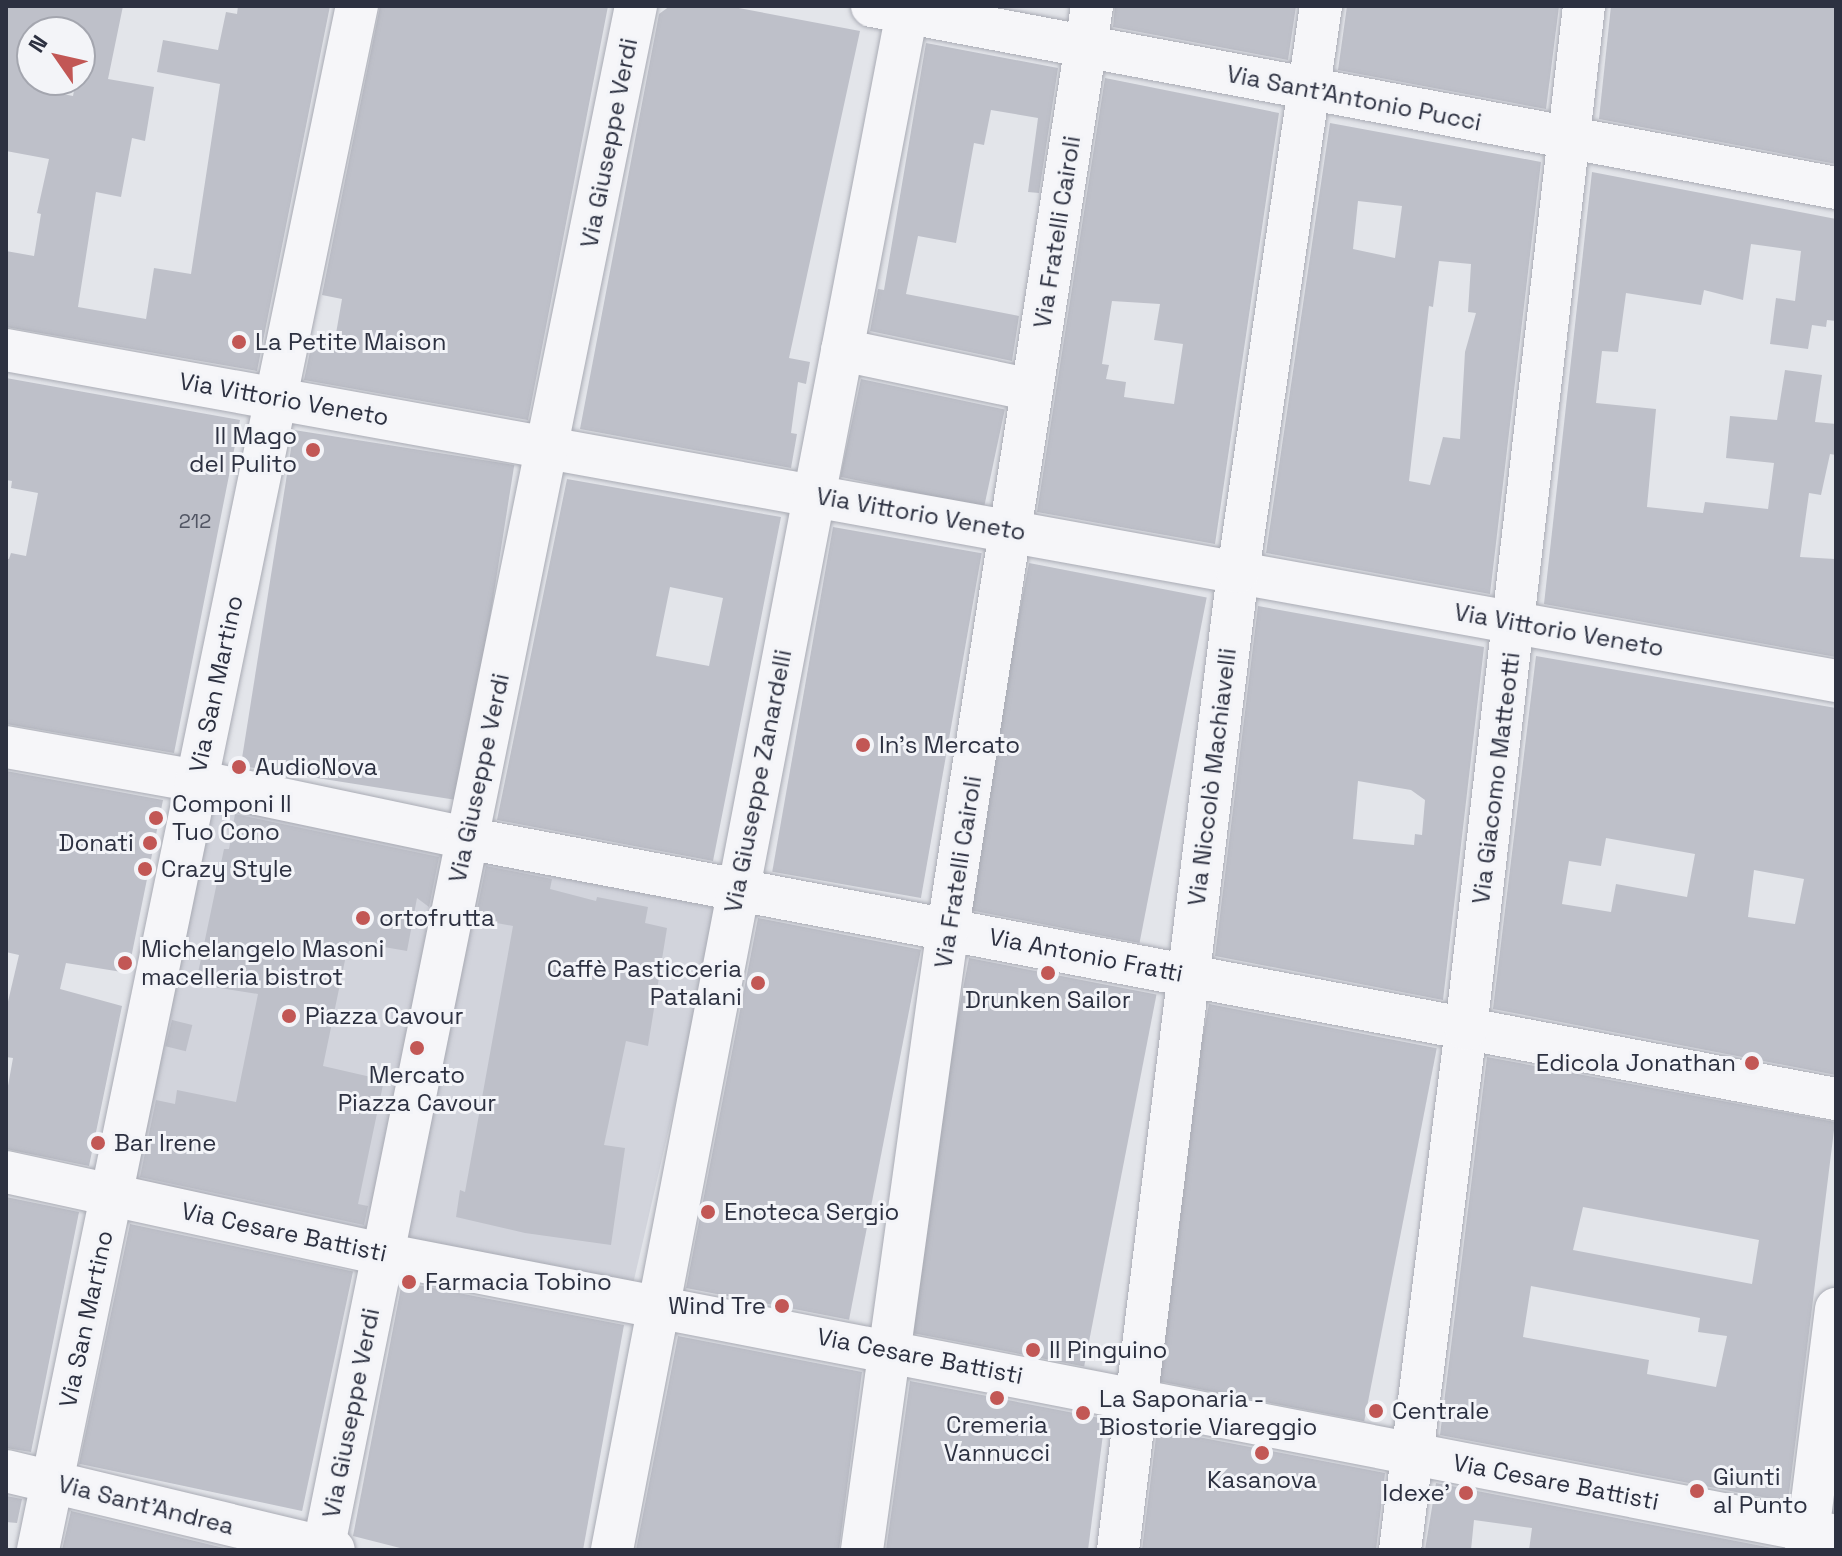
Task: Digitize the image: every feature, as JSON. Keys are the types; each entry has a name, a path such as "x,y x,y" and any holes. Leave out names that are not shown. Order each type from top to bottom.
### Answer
{"street":[{"name":"Via San Martino","path":"38,1550 357,6"},
{"name":"Via Giuseppe Verdi","path":"327,1549 466,838 636,6"},
{"name":"Via Fratelli Cairoli","path":"862,1550 948,928 1092,6"},
{"name":"Via Niccolò Machiavelli","path":"1118,1550 1238,572 1321,6"},
{"name":"Via Giacomo Matteotti","path":"1400,1550 1466,1029 1584,6"},
{"name":"Via Sant'Antonio Pucci","path":"889,9 1308,91 1836,188"},
{"name":"Via Giuseppe Zanardelli","path":"612,1550 661,1308 842,350 889,9"},
{"name":"Via Vittorio Veneto","path":"6,350 1836,681"},
{"path":"842,350 1032,390"},
{"name":"Via Antonio Fratti","path":"6,747 196,781 466,838 1836,1099"},
{"name":"Via Cesare Battisti","path":"6,1172 383,1254 1139,1398 1817,1539"},
{"path":"1817,1539 1836,1309"},
{"name":"Via Sant'Andrea","path":"6,1471 327,1549"}],"shaded area":[{"name":"Mercato Piazza Cavour","path":"196,781 721,902 626,1312 101,1191"}],"building":[{"path":"6,6 123,6 108,79 154,87 145,141 132,138 121,197 96,192 78,307 146,319 154,268 191,274 220,84 157,72 163,40 218,50 226,12 237,14 238,6 330,6 257,371 6,327 6,251 34,256 41,214 37,213 49,159 6,151"},
{"path":"380,6 608,6 528,420 304,380 312,342 334,345 342,299 322,295"},
{"path":"670,6 728,6 860,31 789,358 810,362 806,384 798,382 791,433 797,434 791,468 580,429 659,14"},
{"path":"1115,6 1296,6 1288,60 1113,27"},
{"path":"1347,6 1559,6 1546,109 1338,70"},
{"path":"1611,6 1836,6 1836,164 1599,119"},
{"path":"926,43 1058,68 1039,193 1028,192 1038,118 991,110 984,145 974,143 956,243 918,236 906,294 1019,316 1012,361 870,331 878,289 884,290"},
{"path":"1105,78 1279,113 1215,544 1037,512","holes":["1112,301 1160,304 1154,340 1183,344 1174,404 1124,397 1126,382 1106,379 1109,365 1102,364"]},
{"path":"1330,123 1541,162 1490,594 1266,553","holes":["1358,201 1402,206 1395,258 1353,249","1439,261 1471,264 1468,312 1476,313 1465,352 1460,439 1443,437 1430,485 1409,481 1429,306 1433,307"]},
{"path":"1592,172 1836,219 1836,321 1827,320 1826,327 1812,325 1808,349 1770,344 1776,298 1795,301 1801,251 1751,244 1743,300 1704,290 1701,305 1626,293 1618,352 1602,351 1596,403 1656,409 1647,507 1703,513 1705,502 1768,509 1774,463 1726,458 1730,416 1777,420 1785,370 1822,375 1815,422 1836,424 1836,455 1830,454 1821,495 1809,493 1800,557 1835,559 1836,657 1544,604"},
{"path":"6,378 240,420 174,753 6,724 6,558 9,559 11,553 26,556 38,493 11,488 12,481 6,480"},
{"path":"861,379 1005,410 984,507 840,477"},
{"path":"294,430 514,465 461,801 241,766"},
{"path":"567,479 781,517 713,861 497,820","holes":["670,587 723,598 709,666 656,656"]},
{"path":"833,527 982,553 921,898 772,872"},
{"path":"1029,563 1207,598 1140,943 962,909"},
{"path":"1258,606 1484,647 1443,1000 1215,956","holes":["1358,781 1411,790 1425,800 1422,835 1415,834 1414,845 1353,839"]},
{"path":"1536,656 1836,708 1836,1075 1493,1009","holes":["1606,838 1695,854 1687,897 1616,884 1611,912 1562,904 1569,861 1601,866","1754,870 1804,879 1795,924 1748,917"]},
{"path":"6,771 163,800 128,973 66,963 60,989 122,1006 89,1166 6,1149 6,1097 13,1058 6,1057 6,1010 19,955 6,952"},
{"path":"235,814 439,857 429,907 417,898 407,951 349,941 323,1066 384,1080 358,1204 368,1206 364,1225 140,1177 156,1100 175,1104 177,1090 236,1102 258,994 207,986 209,976 198,973 224,849 229,849"},
{"path":"486,866 552,879 550,889 596,901 597,897 648,907 645,923 667,928 648,1046 626,1041 604,1145 625,1148 611,1245 525,1233 456,1217 460,1190 465,1192 513,926 475,919"},
{"path":"758,918 921,950 849,1320 686,1288"},
{"path":"969,958 1156,994 1084,1366 897,1330"},
{"path":"1209,1004 1437,1048 1364,1421 1136,1377"},
{"path":"172,1020 192,1025 186,1051 165,1046"},
{"path":"1487,1057 1835,1122 1788,1502 1440,1435","holes":["1583,1207 1759,1240 1752,1284 1573,1250","1531,1286 1700,1318 1698,1332 1727,1336 1716,1387 1647,1374 1649,1360 1523,1337"]},
{"path":"6,1197 79,1212 31,1452 6,1448"},
{"path":"130,1224 353,1271 302,1511 79,1464"},
{"path":"402,1282 624,1325 583,1550 408,1550 353,1536"},
{"path":"678,1336 862,1372 839,1550 636,1550"},
{"path":"910,1381 1105,1419 1088,1550 886,1550"},
{"path":"1157,1429 1385,1473 1376,1550 1142,1550"},
{"path":"1436,1483 1782,1550 1529,1550 1532,1528 1474,1520 1471,1550 1425,1550"},
{"path":"6,1496 22,1499 17,1523 6,1522"},
{"path":"71,1511 232,1550 62,1550"}],"place":[{"name":"La Petite Maison","path":"239,342"},
{"name":"Il Mago del Pulito","path":"313,450"},
{"name":"In's Mercato","path":"863,745"},
{"name":"AudioNova","path":"239,767"},
{"name":"Componi Il Tuo Cono","path":"156,818"},
{"name":"Donati","path":"150,843"},
{"name":"Crazy Style","path":"145,869"},
{"name":"ortofrutta","path":"363,918"},
{"name":"Michelangelo Masoni macelleria bistrot","path":"125,963"},
{"name":"Drunken Sailor","path":"1048,973"},
{"name":"Caffè Pasticceria Patalani","path":"758,983"},
{"name":"Piazza Cavour","path":"289,1016"},
{"name":"Mercato Piazza Cavour","path":"417,1048"},
{"name":"Edicola Jonathan","path":"1752,1063"},
{"name":"Bar Irene","path":"98,1143"},
{"name":"Enoteca Sergio","path":"708,1212"},
{"name":"Farmacia Tobino","path":"409,1282"},
{"name":"Wind Tre","path":"782,1306"},
{"name":"Il Pinguino","path":"1033,1350"},
{"name":"Cremeria Vannucci","path":"997,1398"},
{"name":"Centrale","path":"1376,1411"},
{"name":"La Saponaria - Biostorie Viareggio","path":"1083,1413"},
{"name":"Kasanova","path":"1262,1453"},
{"name":"Giunti al Punto","path":"1697,1491"},
{"name":"Idexe'","path":"1466,1493"}]}
